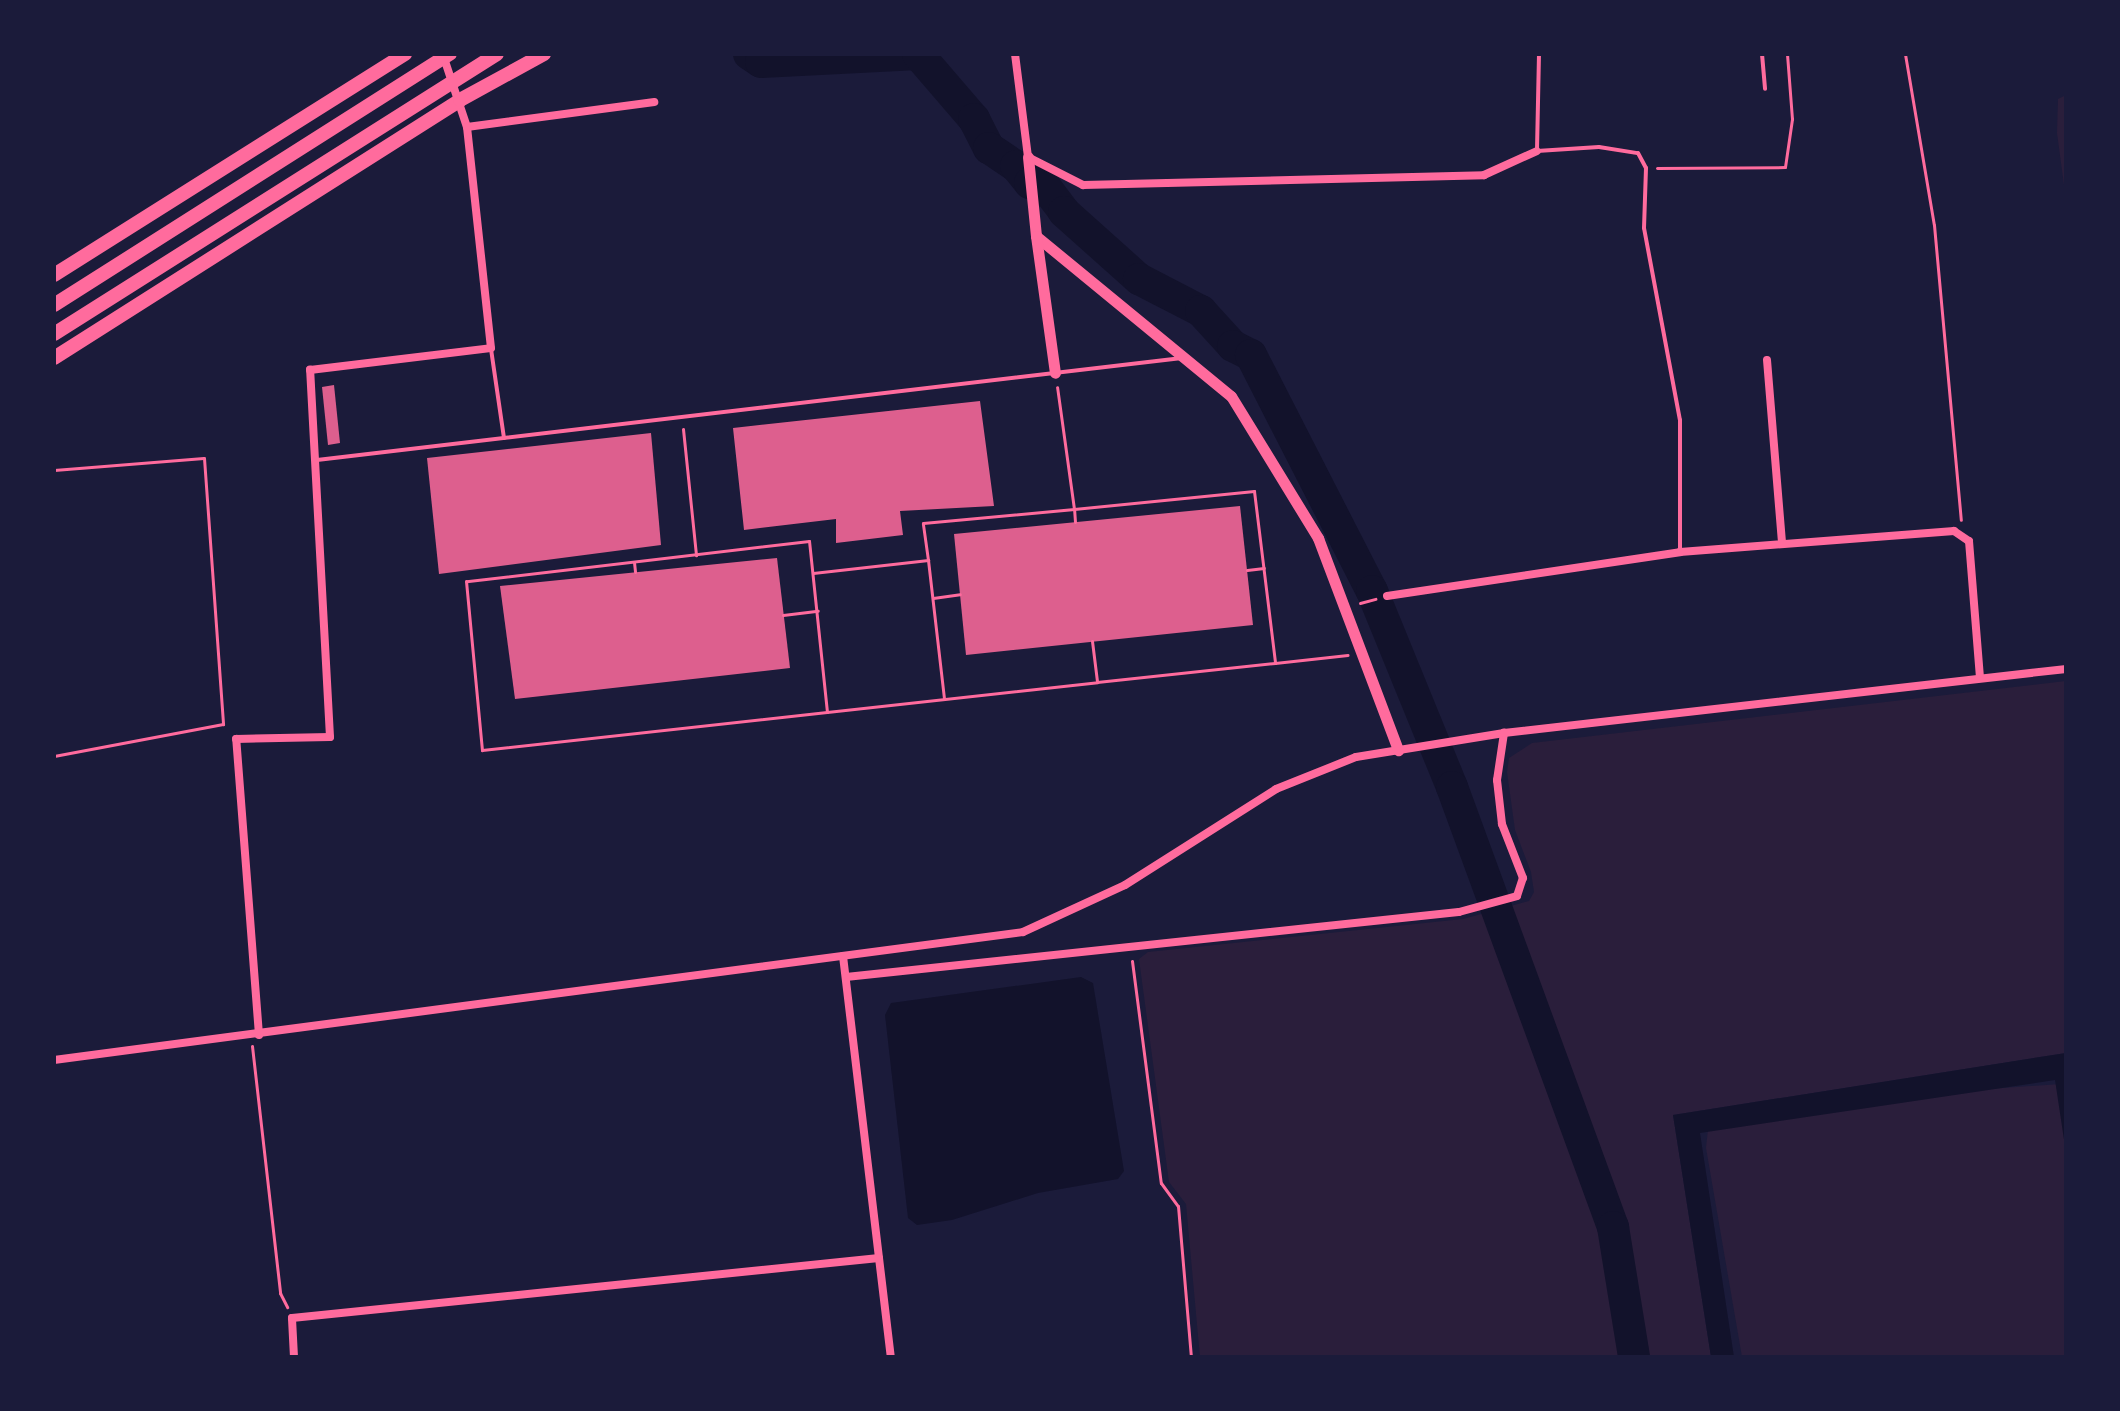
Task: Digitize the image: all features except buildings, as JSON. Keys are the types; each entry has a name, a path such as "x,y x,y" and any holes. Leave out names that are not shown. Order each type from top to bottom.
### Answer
{"highway":[{"path":"54,275 405,54"},
{"path":"54,305 450,54"},
{"path":"54,334 497,54"},
{"path":"54,358 460,100 544,54"}],"street":[{"path":"255,1035 236,739 330,737 310,370 491,348 467,127 442,54"},
{"path":"1015,54 1055,373"},
{"path":"467,127 654,102"},
{"path":"1028,157 1083,185 1484,175 1537,151"},
{"path":"1036,236 1188,357 1231,396 1318,538 1364,653 1398,750"},
{"path":"1767,360 1782,541"},
{"path":"1387,596 1680,552 1782,541 1954,531 1969,541 1980,678"},
{"path":"54,1060 1023,932 1125,885 1276,789 1356,757 1504,733 2066,669"},
{"path":"846,977 1459,912 1517,896 1523,878 1502,824 1497,780 1504,733"},
{"path":"843,956 891,1357"},
{"path":"294,1357 292,1318 879,1258"}],"lane":[{"path":"1539,54 1537,151 1638,153 1646,168 1644,228 1680,420 1680,552"},
{"path":"1762,54 1765,89"},
{"path":"491,348 504,438"},
{"path":"315,460 1188,357"}],"path":[{"path":"1646,168 1785,167 1792,119 1787,54"},
{"path":"1905,54 1934,225 1962,536"},
{"path":"1055,373 1075,522"},
{"path":"682,417 696,555"},
{"path":"54,470 204,458 223,724 54,756"},
{"path":"944,699 923,523 1254,491 1275,663"},
{"path":"827,712 809,541 466,581 482,750 1364,653"},
{"path":"813,573 928,560"},
{"path":"634,562 635,572"},
{"path":"1247,570 1264,568"},
{"path":"933,598 960,594"},
{"path":"1347,607 1387,596"},
{"path":"783,615 818,611"},
{"path":"1092,641 1097,682"},
{"path":"1131,946 1161,1183 1178,1206 1191,1357"},
{"path":"255,1035 280,1293 292,1318"}],"shaded area":[{"path":"2066,95 2066,200 2057,133 2058,99"},
{"path":"2066,681 2066,1053 1673,1115 1711,1357 1200,1357 1186,1204 1169,1182 1139,959 1148,952 1463,919 1529,901 1534,892 1531,872 1515,830 1507,772 1509,758 1532,743"},
{"path":"1081,977 1093,983 1124,1171 1118,1179 1038,1193 952,1220 917,1225 908,1218 885,1015 891,1003"},
{"path":"2066,1053 2066,1153 2055,1080 1700,1133 1734,1357 1711,1357 1673,1115"},
{"path":"2061,1084 2066,1094 2066,1357 1742,1357 1706,1148 1708,1129 1987,1089"}],"waterway":[{"path":"749,54 761,62 918,54 974,119 989,148 1016,166 1030,183 1041,181 1064,212 1139,279 1201,311 1233,346 1251,355 1372,591 1452,787 1613,1227 1634,1357"}]}
